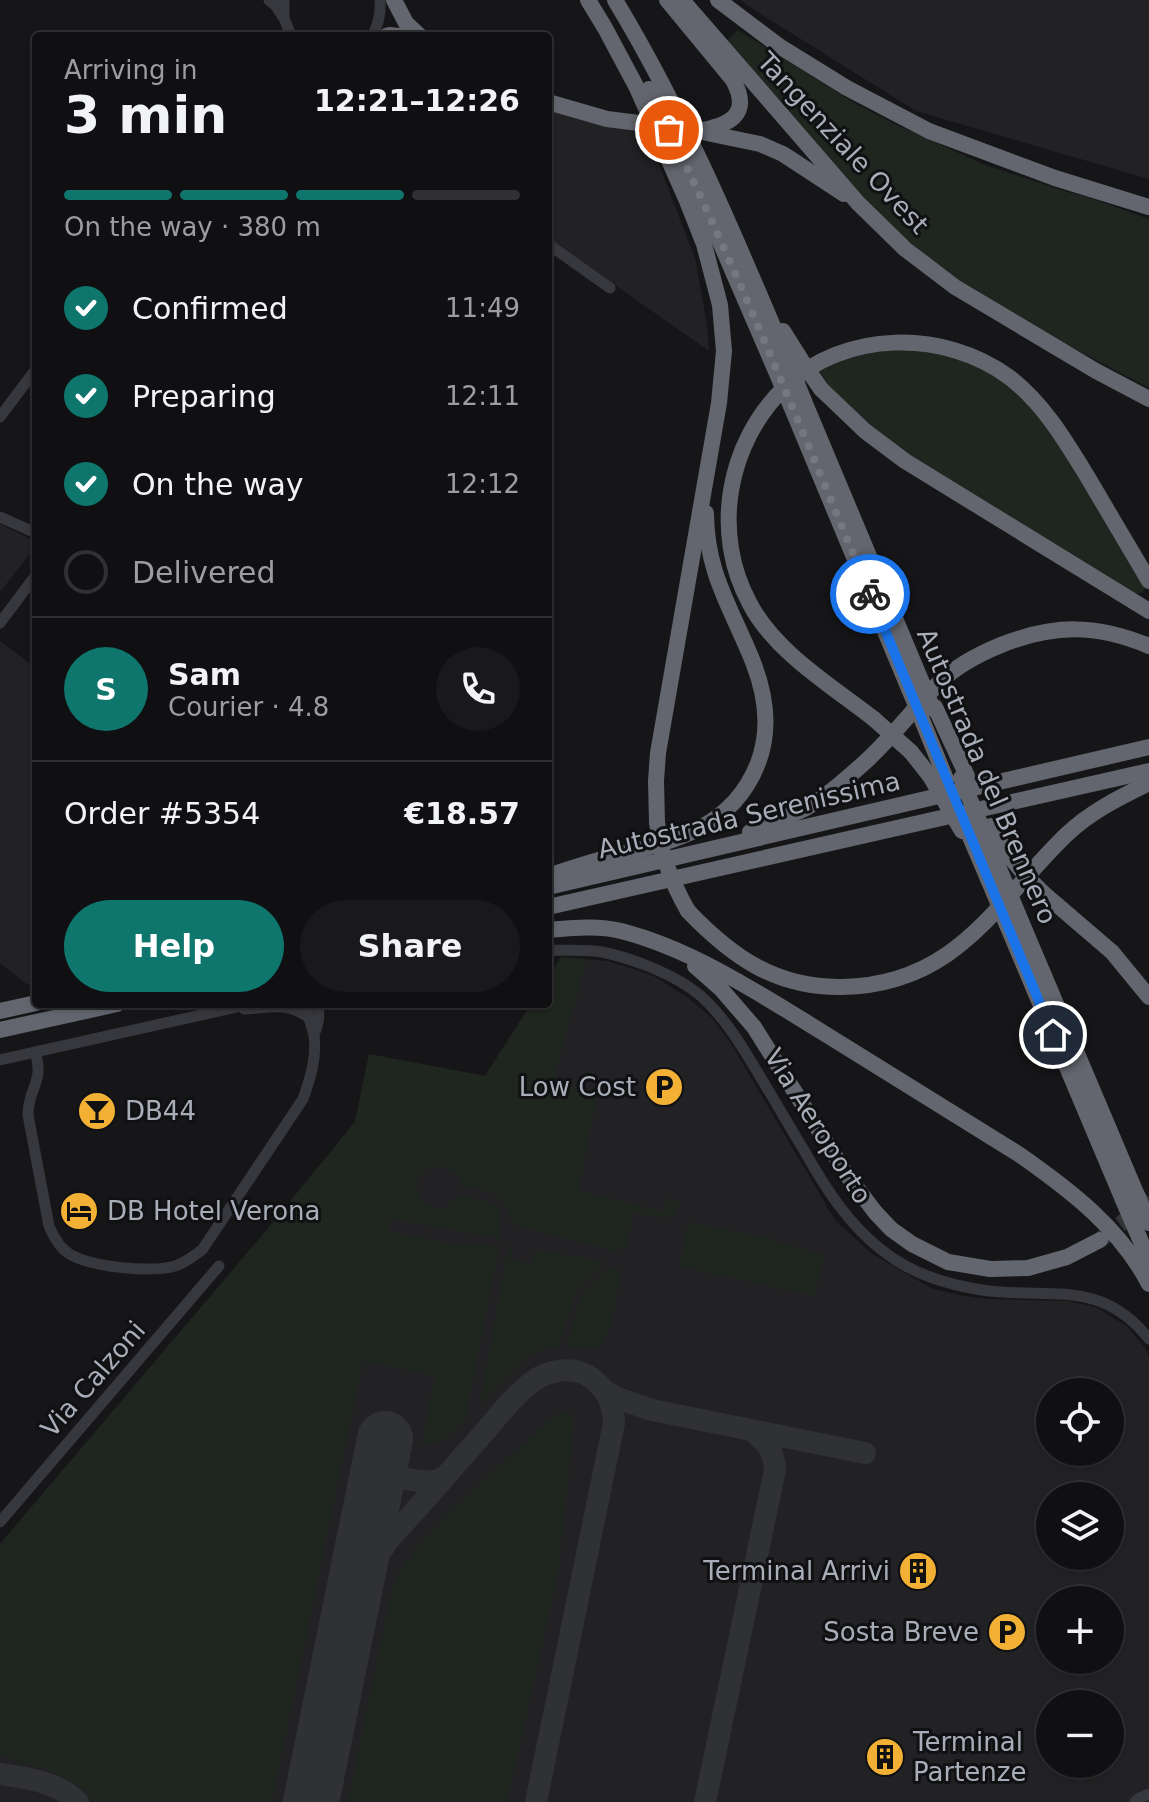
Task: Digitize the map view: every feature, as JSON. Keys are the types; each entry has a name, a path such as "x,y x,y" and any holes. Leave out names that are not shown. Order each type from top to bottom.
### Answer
{"highway":[{"path":"394,0 406,23 416,32"},
{"path":"588,0 612,40 657,133 704,244 720,305 724,351 719,403 658,753 656,781 658,838 663,859 688,911 712,937 743,959 773,975 801,984 854,987 909,976 936,963 963,943 1069,833 1113,801 1149,783"},
{"name":"Autostrada del Brennero","path":"598,0 646,83 793,375"},
{"name":"Autostrada del Brennero","path":"615,0 682,122 749,270 793,375 798,403 929,710 951,777 1139,1196 1138,1237 1149,1261"},
{"path":"667,0 733,80 740,94 739,110 729,122 697,131 760,144 783,154 858,203"},
{"name":"Tangenziale Ovest","path":"682,0 858,203 905,249 955,287 1096,371 1146,396"},
{"name":"Tangenziale Ovest","path":"718,0 779,46 847,88 929,131 1055,178 1146,205"},
{"path":"731,0 779,46"},
{"path":"552,103 607,119 639,123"},
{"path":"1149,581 1052,421 1030,396 996,368 948,348 911,342 869,345 805,372 786,386 749,435 730,491 730,547 740,585 765,627 814,673 911,752 951,777 974,825 1009,856 1042,892 1112,952 1149,997"},
{"path":"793,375 821,389 865,431 905,461 1149,611"},
{"name":"Autostrada del Brennero","path":"798,403 912,656 919,687"},
{"path":"552,875 667,843 690,833 731,807 754,774 765,741 764,700 754,664 717,581 710,555 706,534 706,475"},
{"path":"685,855 806,808 866,761 941,681 987,651 1055,629 1104,631 1149,646"},
{"name":"Autostrada Serenissima","path":"552,886 1149,747"},
{"name":"Autostrada Serenissima","path":"552,906 1149,771"},
{"name":"Autostrada del Brennero","path":"974,825 987,877 1000,889"},
{"path":"552,930 576,927 618,930 678,952 766,997 1020,1155 1071,1193 1104,1234"},
{"path":"678,952 721,989 754,1027 847,1175 891,1229 912,1244 948,1262 990,1269 1028,1268 1067,1257 1104,1234 1138,1237 1149,1284"},
{"path":"0,1002 32,1002"},
{"path":"0,1011 32,1003"},
{"path":"0,1030 99,1008"}],"street":[{"path":"269,0 284,18 289,32"},
{"path":"284,0 284,18"},
{"path":"374,32 378,24 380,0"},
{"path":"552,247 610,288"},
{"path":"0,417 32,374"},
{"path":"0,517 32,531"},
{"path":"0,623 32,580"},
{"name":"Via Aeroporto","path":"552,950 600,952 632,960 665,974 700,995 731,1028 837,1205 861,1233 886,1253 915,1271 947,1284 988,1291 1086,1297 1113,1306 1149,1339"},
{"path":"0,1060 230,1008"},
{"path":"225,1009 269,1008"},
{"path":"294,1008 308,1017"},
{"path":"35,1052 40,1066 28,1115 53,1237 70,1255 85,1260 149,1269 177,1265 202,1250 303,1099 314,1056 314,1035 307,1008"},
{"path":"314,1035 321,1008"},
{"name":"Via Calzoni","path":"0,1522 219,1266"},
{"path":"1135,1802 1149,1794"}],"shaded area":[{"path":"741,0 1149,0 1149,179 916,111"},
{"path":"738,30 858,105 897,125 988,166 1149,219 1149,388 1009,314 958,282 888,225 727,41"},
{"path":"552,110 608,126 646,131 695,258 709,351 552,241"},
{"path":"875,349 937,350 993,373 1040,414 1146,586 1144,590 1133,593 868,429 815,371 835,361"},
{"path":"0,524 32,540 32,551 0,592"},
{"path":"0,641 32,665 32,984 28,985 0,963"},
{"path":"561,957 608,961 652,975 712,1018 730,1042 835,1220 871,1253 933,1289 986,1299 1068,1301 1095,1307 1127,1326 1149,1356 1149,1802 0,1802 0,1544 355,1122 369,1054 485,1076 528,1008 552,1008 552,972"},
{"path":"561,957 586,959 554,1078 597,1095 579,1191 663,1211 668,1198 680,1201 674,1215 669,1218 633,1213 627,1246 615,1251 520,1227 512,1223 505,1204 495,1194 461,1185 456,1174 439,1166 430,1168 418,1181 417,1190 422,1200 442,1209 460,1194 492,1203 500,1211 499,1238 390,1219 389,1231 467,1247 469,1242 499,1247 465,1420 443,1440 422,1446 435,1376 363,1361 272,1802 95,1802 67,1778 0,1753 0,1544 355,1122 369,1054 485,1076 528,1008 552,1008 552,972"},
{"path":"689,1222 772,1239 824,1255 815,1296 679,1266"},
{"path":"508,1247 512,1247 511,1261 532,1263 535,1250 605,1261 582,1284 572,1303 558,1347 527,1356 480,1403"},
{"path":"612,1267 620,1272 613,1313 603,1343 596,1348 567,1346 578,1307 587,1290"},
{"path":"558,1412 572,1414 574,1424 558,1574 507,1802 348,1802 393,1584 412,1555 446,1516"}],"taxiway":[{"path":"353,1600 391,1537 525,1388 546,1374 563,1370 587,1375 603,1389 609,1399 614,1423 536,1802"},
{"path":"604,1390 652,1410 865,1453"},
{"path":"705,1802 775,1470 768,1447 752,1430"},
{"path":"374,1496 381,1485 389,1480 434,1481 445,1477"},
{"path":"0,1774 52,1785 78,1802"}],"runway":[{"path":"311,1802 385,1439"}],"tunnel":[{"path":"1101,1239 1121,1224 1148,1196"}],"way so far":[{"path":"669,130 752,312 870,594"}],"place":[{"name":"Low Cost","path":"664,1087"},
{"name":"DB44","path":"97,1111"},
{"name":"DB Hotel Verona","path":"79,1211"},
{"name":"Terminal Arrivi","path":"918,1571"},
{"name":"Sosta Breve","path":"1007,1632"},
{"name":"Terminal Partenze","path":"885,1757"}],"route":[{"path":"870,594 1053,1035"}]}
